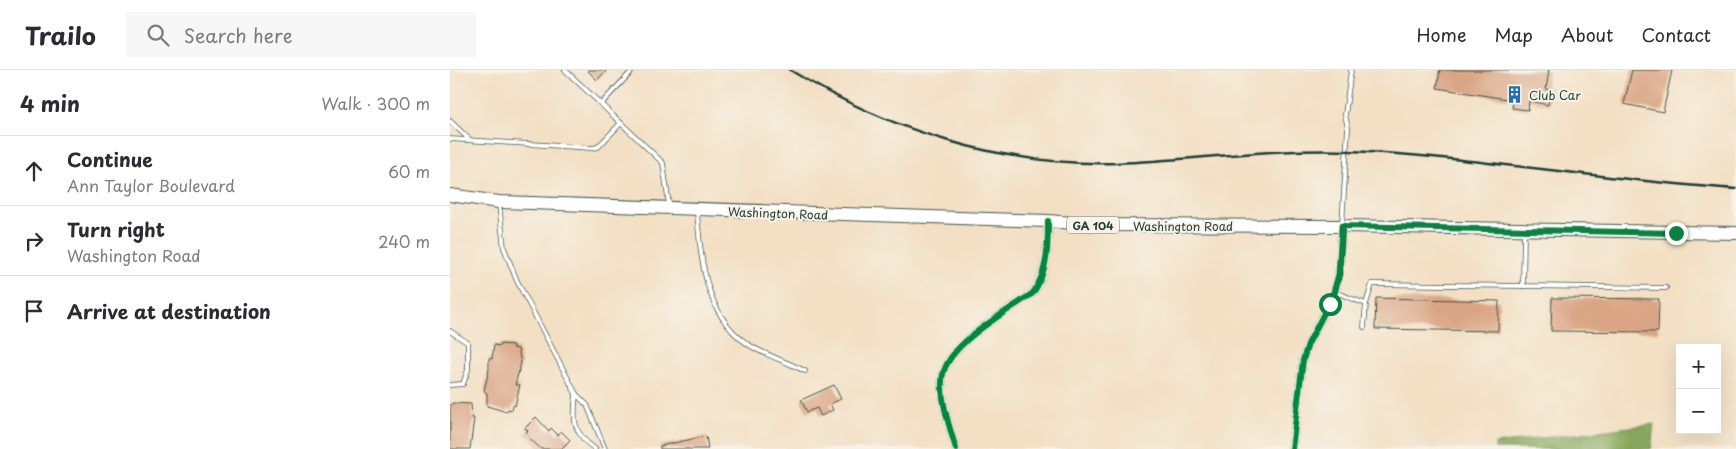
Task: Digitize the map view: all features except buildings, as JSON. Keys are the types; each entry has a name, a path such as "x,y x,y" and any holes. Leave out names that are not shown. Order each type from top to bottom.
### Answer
{"main road":[{"name":"Washington Road","path":"450,195 498,202 1098,225 1342,226 1736,234"}],"street":[{"path":"956,449 942,381 946,364 956,350 1033,293 1042,281 1046,263 1048,222"},
{"path":"1292,449 1303,360 1308,344 1335,292 1339,274 1342,226"}],"lane":[{"path":"566,70 663,163 670,209"},
{"path":"602,104 633,70"},
{"path":"1342,226 1348,128 1345,115 1352,70"},
{"path":"450,121 470,140"},
{"path":"450,139 592,148 598,147 621,123"},
{"path":"498,202 504,248 517,281 576,394 587,405 605,449"},
{"path":"697,210 702,266 710,293 721,317 737,335 756,349 805,371"},
{"path":"1523,286 1524,230"},
{"path":"1364,327 1366,304 1372,284 1666,288"},
{"path":"1335,292 1366,304"},
{"path":"450,331 468,343 468,370 463,384 450,384"},
{"path":"576,394 575,425 584,441 595,449"}],"green space":[{"path":"1654,424 1651,449 1495,449 1495,444"}],"railway":[{"path":"790,70 827,91 906,127 989,151 1031,159 1074,163 1117,163 1292,151 1350,151 1447,158 1639,181 1736,189"}],"cycle path":[{"path":"956,449 943,398 942,381 945,368 953,355 978,331 1033,293 1042,276 1044,267 1048,221"},
{"path":"1292,449 1303,360 1308,344 1335,292 1339,274 1342,226"}],"place":[{"name":"Club Car","path":"1515,95"}],"route":[{"path":"1330,304 1339,274 1342,226 1676,233"}]}
